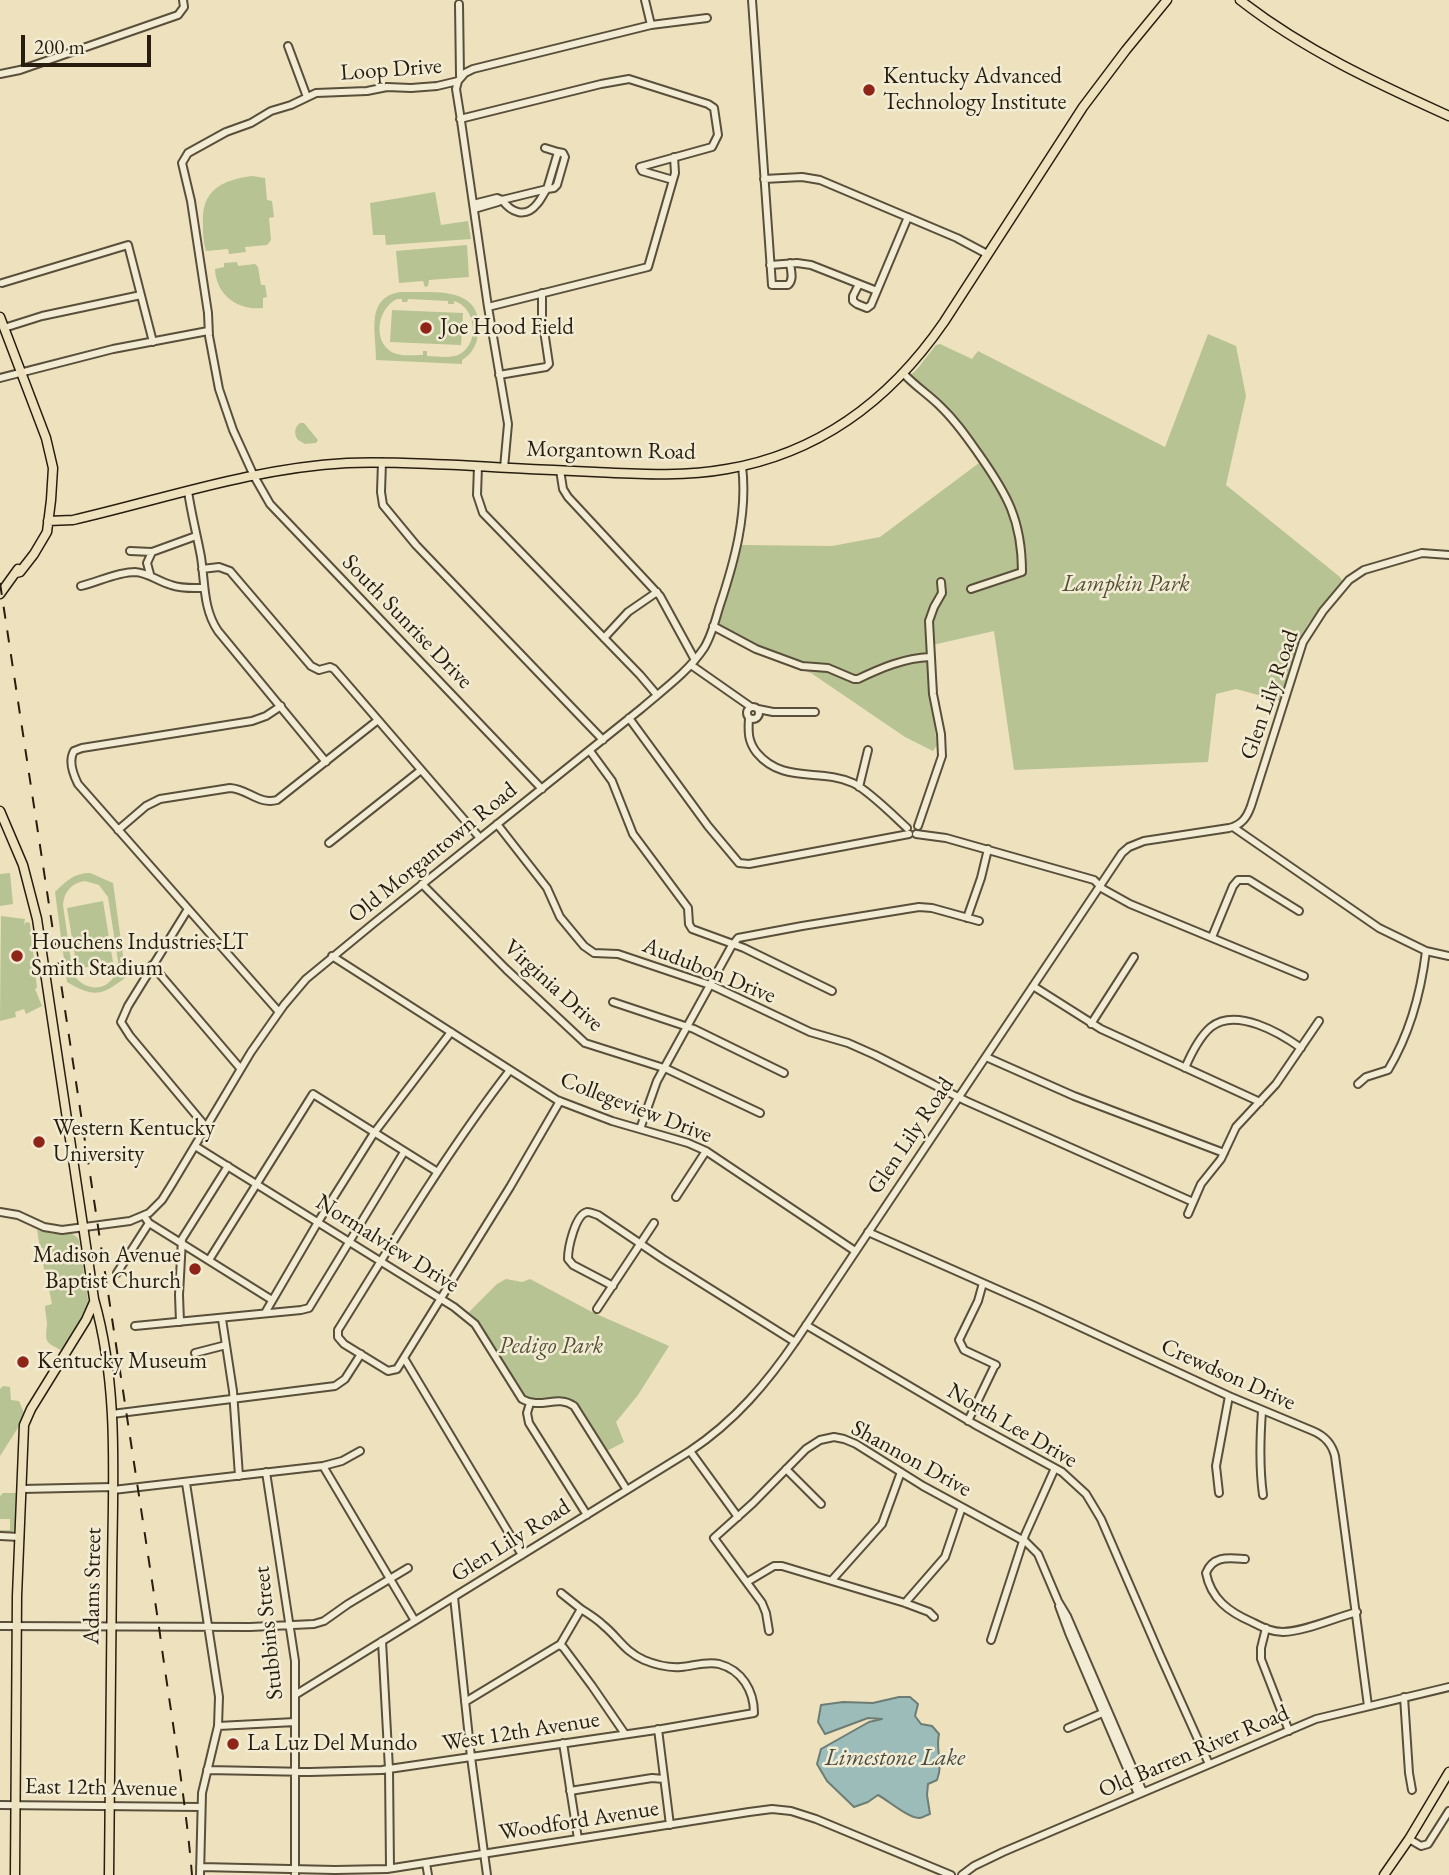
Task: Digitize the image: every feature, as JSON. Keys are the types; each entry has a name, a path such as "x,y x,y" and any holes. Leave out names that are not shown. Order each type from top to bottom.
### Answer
{"main road":[{"name":"Morgantown Road","path":"47,525 254,475 314,466 382,462 669,475 742,467 797,448 837,428 867,407 904,374 932,339 1083,107 1167,0"},
{"path":"1240,0 1321,55 1449,116"},
{"path":"0,317 46,438 53,484 47,525 0,594"},
{"name":"Adams Street","path":"0,811 23,864 36,912 94,1299 102,1324 112,1414 109,1875"},
{"path":"15,1875 17,1626 23,1431 25,1420 86,1320 94,1299"},
{"path":"1384,1875 1449,1772"}],"street":[{"path":"645,0 651,25"},
{"path":"752,0 771,283 774,286 790,283 790,264"},
{"path":"0,74 27,68 178,15 182,11 183,2"},
{"path":"459,4 461,65 456,89 508,424 505,468"},
{"name":"Loop Drive","path":"193,215 182,166 185,156 231,130 316,93 367,91 387,87 427,88 459,80 473,69 651,25 707,18"},
{"path":"288,46 307,97"},
{"path":"460,119 629,79 714,108 718,135 712,146 640,167 642,171 673,180"},
{"path":"474,206 497,198 502,200 539,194 547,189 558,152 545,148"},
{"path":"488,307 648,267 676,168 674,157"},
{"path":"764,179 814,178 908,217 987,254"},
{"path":"502,200 511,211 519,212 531,209 539,202 539,194"},
{"name":"South Sunrise Drive","path":"193,215 208,313 208,331 223,402 254,475 270,504 542,789"},
{"path":"859,284 853,298 855,303 864,307 872,305 908,217"},
{"path":"2,283 128,245 153,342"},
{"path":"770,265 811,265 877,291"},
{"path":"499,375 546,367 549,364 542,317 542,293"},
{"path":"4,328 42,316 141,295"},
{"path":"0,378 113,349 208,331"},
{"path":"904,374 957,424 1001,485 1015,515 1022,545 1022,572 971,589"},
{"path":"382,462 380,492 383,505 416,545 603,740"},
{"path":"478,466 477,495 483,513 657,695"},
{"name":"Old Morgantown Road","path":"144,1216 166,1194 240,1068 298,987 332,956 590,751 693,662 706,644 731,573 745,495 742,467"},
{"path":"560,470 562,486 568,497 657,592 693,662 733,692 754,713 816,712"},
{"path":"188,491 207,607 214,625 326,762"},
{"path":"130,551 152,552 196,536"},
{"path":"150,574 147,563 152,552"},
{"name":"Glen Lily Road","path":"295,1695 691,1451 755,1395 795,1342 1122,853 1135,844 1240,824 1248,813 1303,642 1326,607 1349,580 1364,570 1422,553 1449,555"},
{"path":"202,569 219,567 230,571 309,664 318,670 330,667 334,669 480,838"},
{"path":"81,586 122,573 135,572 150,574 172,586 204,588"},
{"path":"629,718 702,818 739,863 748,864 901,836 913,827 942,759 943,748 933,694 929,621 933,607 942,593 941,582"},
{"path":"604,638 628,612 657,592"},
{"path":"713,625 756,649 802,666 828,668 854,679 887,665 918,657 930,657"},
{"path":"279,1012 76,780 71,759 76,750 252,721 281,706"},
{"path":"754,713 748,737 751,745 772,767 787,772 842,779 859,786 900,821 928,834 1094,880 1099,886 1130,904 1304,976"},
{"path":"118,830 151,803 170,796 236,788 263,801 277,800 378,720"},
{"path":"859,786 868,750"},
{"path":"590,751 612,781 633,834 687,905 690,927 693,930 734,944 832,991"},
{"path":"329,843 421,770"},
{"name":"Audubon Drive","path":"497,824 547,888 560,917 591,952 618,954 710,985 810,1032 848,1043 876,1055 958,1097 1193,1202"},
{"path":"1233,827 1373,924 1426,951 1449,956"},
{"path":"967,918 988,849"},
{"path":"1212,937 1238,880 1250,880 1298,911"},
{"name":"Virginia Drive","path":"422,884 582,1041 664,1068 760,1113"},
{"path":"640,1129 651,1094 664,1068 738,938 914,907 932,908 979,921"},
{"path":"188,909 121,1020 122,1025 206,1127"},
{"path":"1359,1084 1366,1077 1388,1070 1399,1052 1422,982 1426,951"},
{"name":"Collegeview Drive","path":"332,956 561,1101 612,1121 688,1143 706,1151 855,1251"},
{"path":"1091,1024 1134,957"},
{"path":"152,965 240,1068"},
{"path":"1033,986 1091,1024 1260,1102"},
{"path":"613,1002 701,1032 784,1073"},
{"path":"1185,1068 1206,1032 1214,1025 1228,1020 1262,1027 1301,1048"},
{"path":"1188,1214 1203,1180 1224,1153 1236,1127 1278,1081 1319,1021"},
{"path":"265,1313 374,1133 451,1032"},
{"path":"985,1057 1074,1096 1224,1153"},
{"path":"510,1070 436,1171 337,1332 344,1344 391,1371 396,1370 561,1101"},
{"path":"209,1260 313,1094 436,1171"},
{"name":"Normalview Drive","path":"195,1146 441,1299 473,1322 519,1396 530,1403 527,1413 529,1423 587,1514"},
{"path":"676,1197 706,1151"},
{"path":"135,1326 304,1310 311,1306 404,1152"},
{"path":"180,1322 182,1239 228,1166"},
{"path":"0,1212 18,1215 50,1229 62,1230 130,1221 144,1216 149,1223 272,1300"},
{"path":"613,1286 568,1259 572,1235 580,1217 587,1212 594,1213 795,1342"},
{"path":"117,1273 149,1223"},
{"path":"597,1309 654,1223"},
{"name":"Crewdson Drive","path":"868,1232 1326,1439 1333,1449 1368,1706"},
{"path":"968,1421 995,1365 964,1350 959,1340 978,1301 983,1283"},
{"path":"222,1319 233,1399 239,1476"},
{"name":"North Lee Drive","path":"806,1325 968,1421 1055,1468 1081,1488 1095,1506 1209,1764"},
{"path":"195,1353 226,1345"},
{"path":"112,1414 335,1387 345,1379 361,1354"},
{"path":"404,1358 522,1555"},
{"path":"1219,1493 1216,1466 1229,1396"},
{"path":"530,1403 561,1401 572,1404 627,1490"},
{"path":"1262,1411 1259,1455 1262,1495"},
{"name":"Shannon Drive","path":"747,1582 714,1538 811,1445 834,1437 856,1444 1030,1545 1038,1554 1058,1601 1061,1615 1141,1793"},
{"path":"22,1489 113,1489 186,1483 323,1466 360,1451"},
{"path":"691,1451 738,1517"},
{"path":"323,1466 415,1621"},
{"path":"991,1640 1023,1541 1055,1468"},
{"path":"786,1469 821,1504"},
{"name":"Stubbins Street","path":"266,1472 295,1661 295,1872"},
{"path":"832,1580 882,1524 901,1472"},
{"path":"186,1483 219,1697 218,1726 202,1789 200,1871"},
{"path":"905,1603 945,1557 962,1507"},
{"path":"0,1536 20,1537"},
{"path":"1245,1559 1221,1558 1208,1567 1207,1578 1228,1610 1266,1628 1290,1631 1357,1612"},
{"path":"769,1631 764,1608 747,1582 777,1565 905,1603 929,1612 934,1617"},
{"path":"0,1626 208,1627 321,1623 408,1568"},
{"path":"465,1702 559,1645 582,1609 561,1593"},
{"path":"454,1597 487,1875"},
{"name":"West 12th Avenue","path":"207,1770 294,1772 389,1769 754,1713 754,1703 748,1686 737,1672 718,1664 658,1666 634,1656 604,1626 582,1609"},
{"path":"1266,1628 1261,1659 1289,1731"},
{"path":"382,1641 389,1769 390,1868"},
{"path":"559,1645 625,1734"},
{"name":"Old Barren River Road","path":"962,1875 983,1861 1324,1716 1449,1687"},
{"path":"1404,1697 1412,1790"},
{"path":"1068,1728 1105,1711"},
{"path":"218,1726 295,1723"},
{"path":"658,1729 670,1825"},
{"path":"563,1743 578,1839"},
{"path":"570,1791 652,1778 664,1779"},
{"name":"East 12th Avenue","path":"0,1805 201,1807"},
{"name":"Woodford Avenue","path":"200,1871 357,1872 764,1810 785,1810 816,1819 951,1875"},
{"path":"1409,1839 1423,1846 1428,1844 1449,1811"},
{"path":"426,1863 428,1875"}],"green space":[{"path":"252,176 265,178 267,200 272,201 274,217 269,218 271,240 267,245 245,247 246,252 229,254 228,249 206,251 203,212 210,195 231,180"},
{"path":"435,192 441,225 468,221 471,239 386,245 385,235 373,235 370,203"},
{"path":"467,245 469,277 429,280 428,286 425,287 423,281 399,283 396,251"},
{"path":"237,262 238,266 255,264 258,267 261,285 265,285 267,297 263,298 263,308 237,304 224,294 219,286 215,269 224,267 224,263"},
{"path":"400,292 440,292 453,294 473,306 478,317 477,337 473,349 462,360 462,364 376,360 375,319 381,302","holes":["402,299 402,302 407,302 408,299 448,301 448,304 454,304 454,301 461,305 471,318 471,342 460,354 448,357 427,356 427,351 423,351 423,355 390,351 381,339 380,323 391,303"]},
{"name":"Joe Hood Field","path":"392,310 463,313 461,345 390,342"},
{"name":"Lampkin Park","path":"1208,334 1236,346 1246,396 1226,485 1343,582 1308,624 1281,701 1236,689 1216,694 1208,762 1014,770 994,631 928,646 929,682 937,745 933,751 905,737 811,673 771,659 716,630 742,545 832,546 880,537 979,463 942,410 905,381 936,345 940,344 972,359 978,351 1165,447"},
{"path":"300,423 304,423 318,440 316,443 305,444 298,440 295,431"},
{"path":"10,873 13,904 0,906 0,874"},
{"path":"90,873 113,883 126,977 98,993 84,991 67,982 55,892 71,878","holes":["85,881 99,885 108,897 118,961 113,978 101,987 94,987 86,986 73,974 63,905 72,886"]},
{"path":"103,901 113,962 77,969 67,908"},
{"name":"Houchens Industries-LT Smith Stadium","path":"1,912 1,916 25,919 24,925 26,922 30,923 35,989 42,1006 26,1014 24,1009 15,1012 16,1017 0,1021"},
{"path":"37,1230 72,1234 79,1241 89,1306 63,1351 46,1339 45,1306 52,1304 47,1280 49,1279 41,1254 44,1253 43,1248 40,1248"},
{"name":"Pedigo Park","path":"506,1279 522,1282 530,1279 592,1312 669,1346 638,1395 616,1422 624,1442 607,1451 581,1410 568,1398 541,1401 525,1399 500,1362 479,1323 469,1312 497,1284"},
{"path":"3,1386 10,1387 11,1400 19,1401 24,1413 21,1423 0,1456 0,1389"},
{"path":"3,1493 18,1493 15,1529 12,1533 0,1533 0,1530 10,1530 10,1519 0,1519 0,1496"}],"water":[{"name":"Limestone Lake","path":"910,1697 918,1704 915,1716 921,1724 932,1726 939,1734 939,1773 937,1780 928,1784 930,1814 920,1818 909,1815 878,1795 854,1807 827,1781 817,1764 821,1749 869,1722 882,1719 868,1718 825,1734 818,1722 821,1705 843,1702 873,1703"}],"railway":[{"path":"0,583 159,1627 192,1875"}],"place":[{"name":"Kentucky Advanced Technology Institute","path":"869,90"},
{"name":"Joe Hood Field","path":"426,328"},
{"name":"Houchens Industries-LT Smith Stadium","path":"17,956"},
{"name":"Western Kentucky University","path":"39,1142"},
{"name":"Madison Avenue Baptist Church","path":"195,1269"},
{"name":"Kentucky Museum","path":"23,1362"},
{"name":"La Luz Del Mundo","path":"233,1744"}]}
